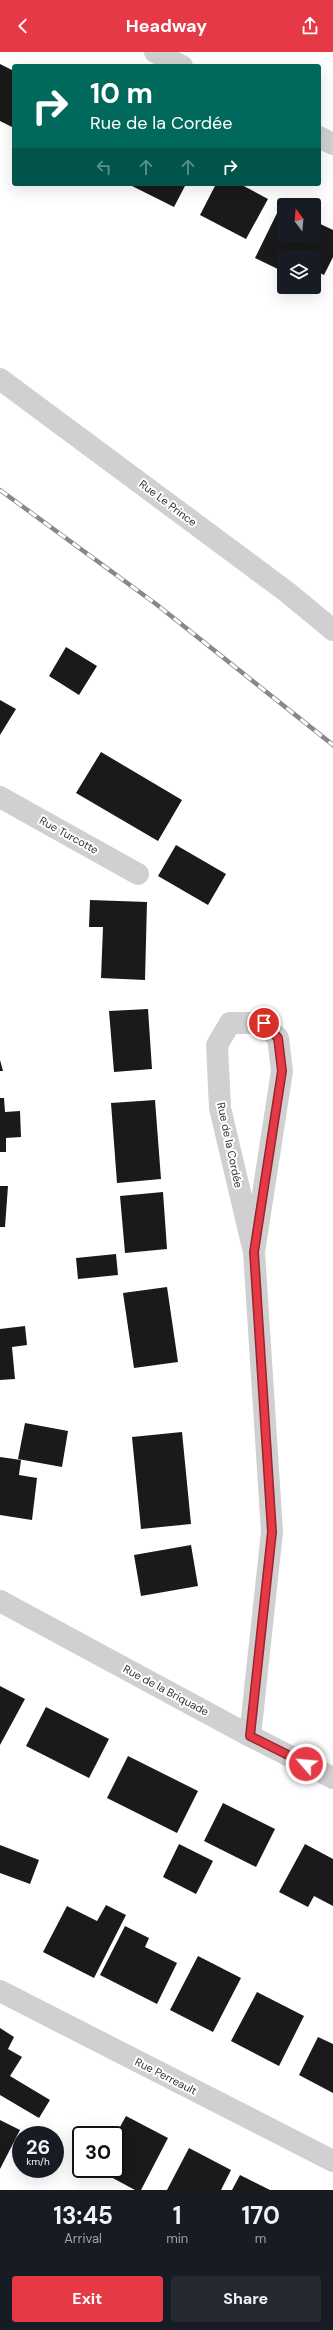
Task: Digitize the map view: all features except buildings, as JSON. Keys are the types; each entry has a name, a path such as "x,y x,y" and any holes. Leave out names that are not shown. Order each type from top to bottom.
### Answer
{"street":[{"path":"155,52 178,64"},
{"path":"321,138 333,144"},
{"name":"Rue Le Prince","path":"0,379 287,592 333,630"},
{"name":"Rue Turcotte","path":"0,797 138,874"},
{"name":"Rue de la Cordée","path":"250,1736 272,1532 254,1252 220,1108 217,1045 230,1023 264,1023 278,1038 282,1071 254,1252"},
{"name":"Rue de la Briquade","path":"0,1601 250,1736 333,1778"},
{"name":"Rue Perreault","path":"0,1992 333,2161"}],"railway":[{"path":"0,490 156,604 333,745"}],"route":[{"path":"264,1023 278,1038 282,1071 254,1252 272,1532 250,1736 306,1764"}]}
